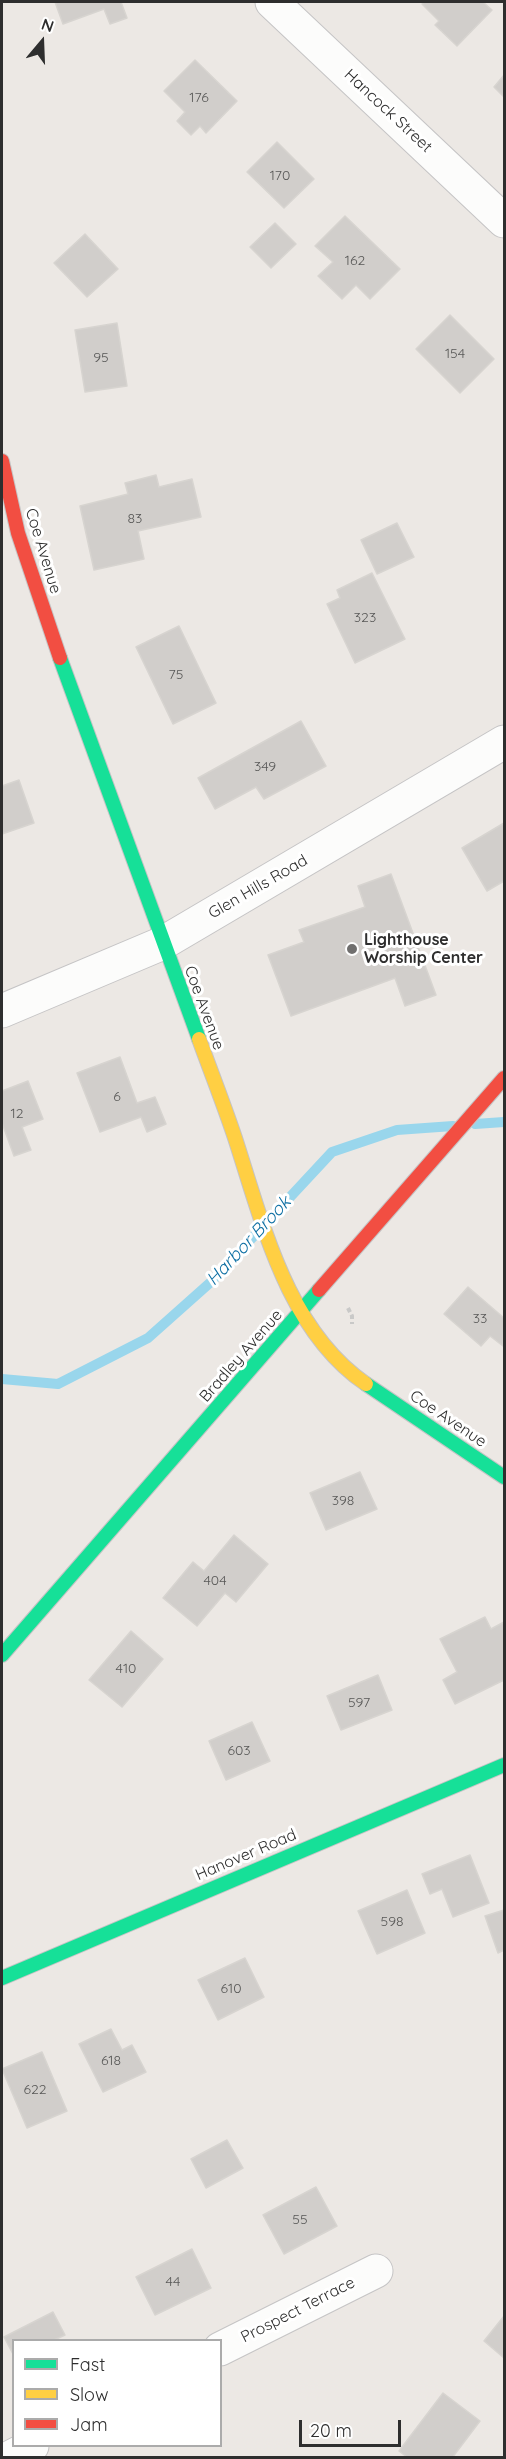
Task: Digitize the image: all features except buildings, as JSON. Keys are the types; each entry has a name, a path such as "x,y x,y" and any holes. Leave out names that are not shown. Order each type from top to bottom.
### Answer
{"street":[{"name":"Hancock Street","path":"272,2 504,221"},
{"name":"Coe Avenue","path":"2,461 18,533 42,606 230,1124 277,1263 302,1312 337,1361 355,1376 504,1477"},
{"name":"Glen Hills Road","path":"2,1011 163,943 504,742"},
{"name":"Bradley Avenue","path":"2,1655 504,1078"},
{"name":"Hanover Road","path":"2,1978 504,1765"},
{"name":"Prospect Terrace","path":"222,2348 376,2271"},
{"path":"9,2457 28,2447"}],"waterway":[{"name":"Harbor Brook","path":"475,1124 504,1122"},
{"name":"Harbor Brook","path":"2,1379 58,1384 148,1338 212,1281 332,1152 397,1130 453,1126"}],"traffic: fast":[{"path":"60,658 199,1039"},
{"path":"2,1655 319,1290"},
{"path":"366,1384 504,1477"},
{"path":"2,1978 504,1765"}],"traffic: slow":[{"path":"199,1039 281,1273 316,1335 339,1361 366,1384"}],"traffic: jam":[{"path":"2,461 18,533 60,658"},
{"path":"319,1290 504,1078"}],"place":[{"name":"Lighthouse Worship Center","path":"352,949"}]}
